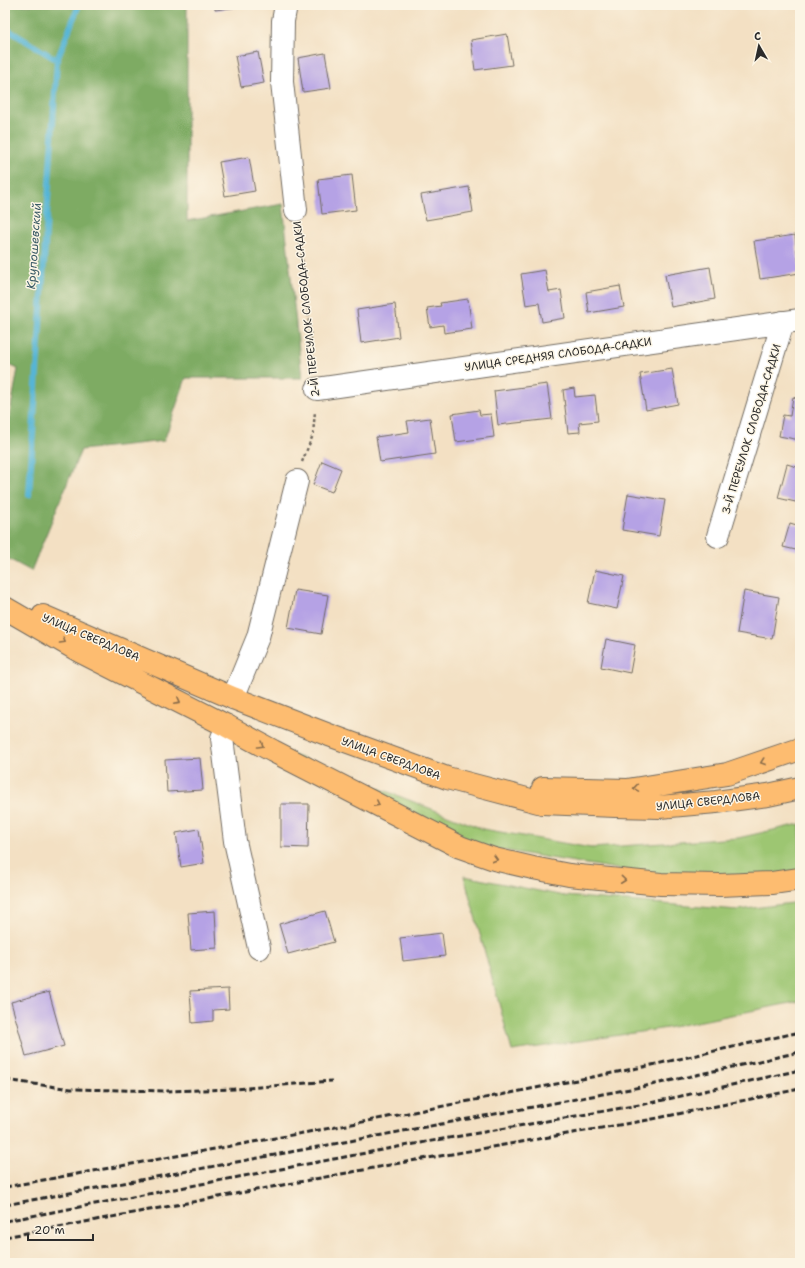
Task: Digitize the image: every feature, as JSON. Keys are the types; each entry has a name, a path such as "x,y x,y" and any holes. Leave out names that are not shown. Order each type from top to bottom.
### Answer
{"main road":[{"name":"УЛИЦА СВЕРДЛОВА","path":"5,600 233,698 447,778 542,803 659,807 716,802 768,795 800,788"},
{"path":"5,608 81,652 227,726 273,752 460,847 494,859 569,875 661,884 720,885 772,883 800,879"},
{"path":"447,778 546,789 627,790 727,774 800,749"}],"street":[{"name":"2-Й ПЕРЕУЛОК СЛОБОДА-САДКИ","path":"286,5 283,21 282,82 296,210"},
{"name":"УЛИЦА СРЕДНЯЯ СЛОБОДА-САДКИ","path":"317,389 792,321"},
{"name":"3-Й ПЕРЕУЛОК СЛОБОДА-САДКИ","path":"718,536 792,321"},
{"path":"233,698 258,637 297,481"},
{"path":"227,726 222,738 235,841 259,948"}],"path":[{"name":"2-Й ПЕРЕУЛОК СЛОБОДА-САДКИ","path":"296,210 317,389 313,435 303,459 297,481"}],"green space":[{"path":"5,5 187,5 187,221 283,204 302,378 186,378 164,441 81,450 31,571 5,557 5,440 18,369 5,363"},
{"path":"268,745 483,829 591,848 738,838 800,824 800,877 660,876 484,847"},
{"path":"464,876 564,896 738,910 800,902 800,1001 667,1028 512,1051"}],"building":[{"path":"215,5 246,5 246,6 215,10"},
{"path":"507,34 512,65 475,70 471,40"},
{"path":"258,52 264,83 241,87 235,56"},
{"path":"325,53 331,88 303,92 298,58"},
{"path":"249,157 255,191 225,196 219,162"},
{"path":"352,175 356,210 322,214 318,179"},
{"path":"469,187 473,212 426,220 421,195"},
{"path":"795,235 800,273 760,279 754,241"},
{"path":"710,267 715,299 671,307 665,275"},
{"path":"545,270 549,292 561,290 565,318 542,322 539,303 526,305 521,274"},
{"path":"620,286 624,307 589,313 586,292"},
{"path":"468,299 472,329 444,333 443,325 430,327 427,308 441,306 440,303"},
{"path":"395,304 399,337 361,343 357,310"},
{"path":"672,369 678,404 646,410 640,374"},
{"path":"547,384 552,419 498,425 494,391"},
{"path":"574,388 575,397 595,395 598,421 579,423 580,432 568,433 563,390"},
{"path":"793,397 800,399 800,440 779,436 783,415 790,416"},
{"path":"479,410 480,415 491,414 494,437 456,442 452,414"},
{"path":"430,418 435,454 380,462 376,437 409,432 407,421"},
{"path":"322,461 341,469 332,492 313,485"},
{"path":"787,464 800,468 800,503 778,498"},
{"path":"628,494 665,500 659,536 622,530"},
{"path":"790,523 800,526 800,551 783,547"},
{"path":"595,570 624,576 617,609 588,603"},
{"path":"295,590 328,595 321,634 288,628"},
{"path":"744,591 779,597 772,639 737,633"},
{"path":"606,639 635,645 630,673 601,667"},
{"path":"200,758 203,790 167,792 165,760"},
{"path":"281,804 309,804 308,848 281,847"},
{"path":"199,829 204,863 181,867 176,833"},
{"path":"215,911 217,948 191,950 188,913"},
{"path":"325,911 334,942 288,954 279,924"},
{"path":"442,933 445,956 403,961 400,938"},
{"path":"228,989 229,1009 213,1010 213,1021 192,1023 190,991"},
{"path":"49,992 64,1046 26,1056 11,1002"}],"waterway":[{"path":"57,60 79,5"},
{"name":"Крупошевский","path":"5,28 57,60 29,495"}],"railway":[{"path":"5,1187 347,1125 643,1067 800,1032"},
{"path":"5,1205 646,1086 800,1052"},
{"path":"5,1221 403,1146 645,1104 800,1070"},
{"path":"5,1080 71,1089 167,1091 234,1089 332,1081"},
{"path":"5,1237 411,1161 648,1120 800,1089"}]}
